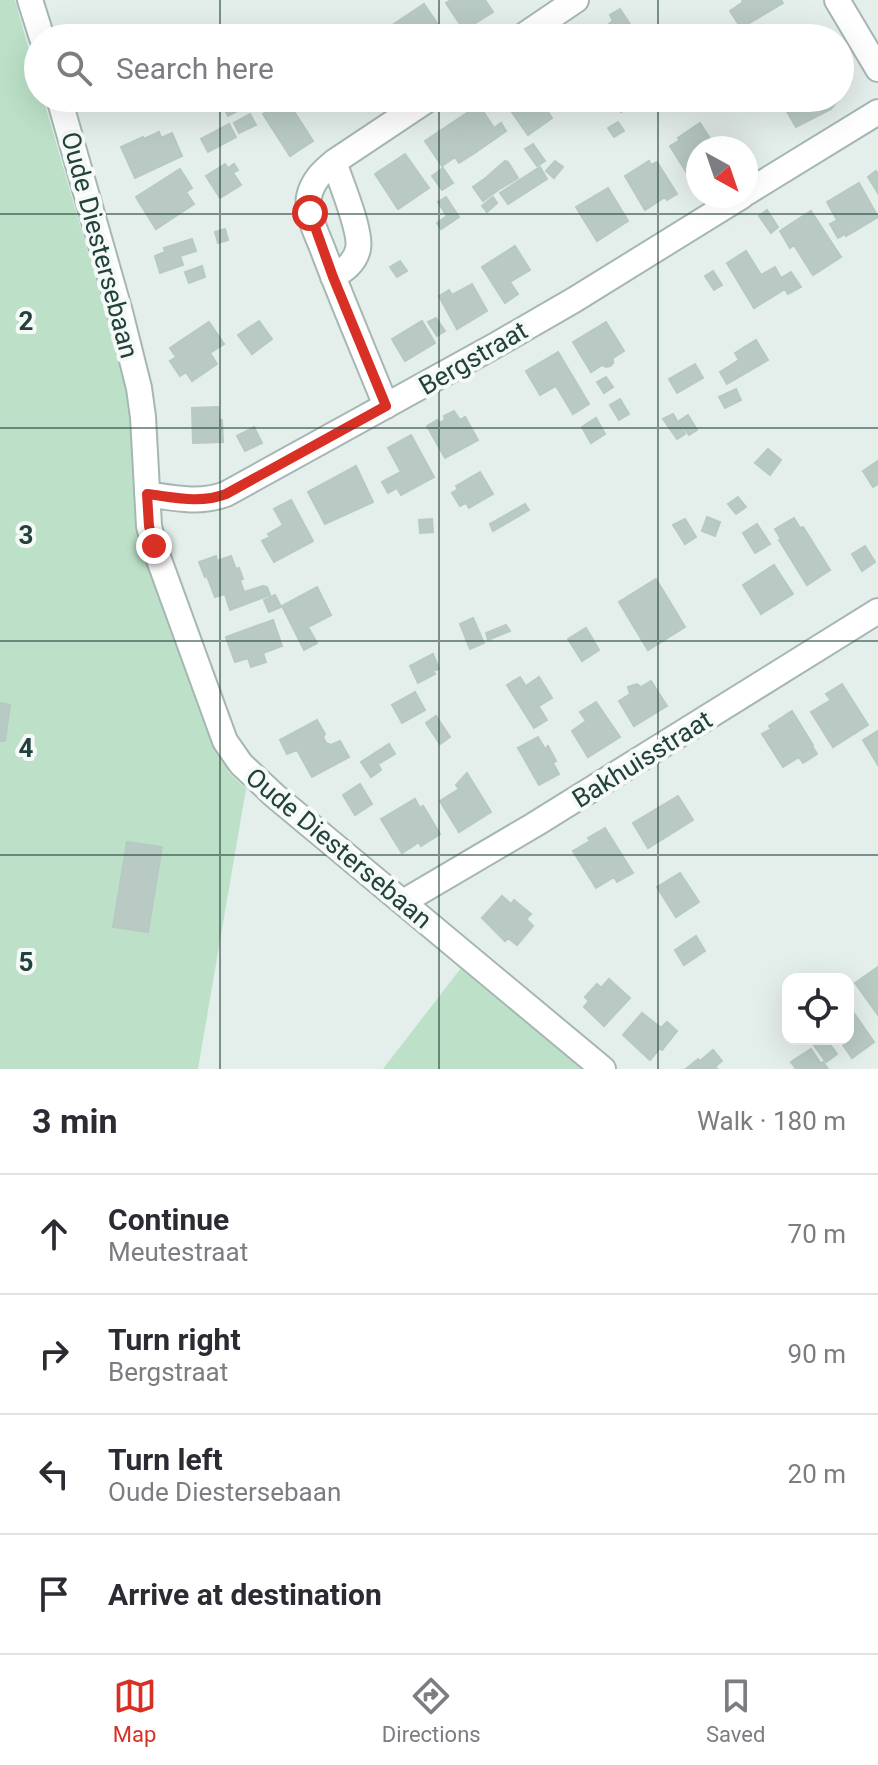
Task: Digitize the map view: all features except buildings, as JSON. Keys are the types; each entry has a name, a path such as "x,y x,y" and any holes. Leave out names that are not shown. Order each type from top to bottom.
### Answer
{"street":[{"path":"30,0 38,24"},
{"path":"541,24 576,0"},
{"path":"837,0 851,24"},
{"path":"854,29 878,69"},
{"name":"Oude Diestersebaan","path":"63,112 139,388 149,526 154,546 225,741 241,764 275,796 603,1069"},
{"path":"386,406 333,277 308,199 320,174 409,112"},
{"name":"Bergstraat","path":"758,186 878,112"},
{"path":"333,277 353,262 359,247 357,231 334,162"},
{"name":"Bergstraat","path":"147,494 185,499 214,498 226,494 574,300 723,208"},
{"name":"Bakhuisstraat","path":"403,902 561,809 878,611"}],"green space":[{"path":"0,0 15,0 24,32 24,112 47,112 133,407 139,533 229,773 246,789 198,1069 0,1069"},
{"path":"461,968 582,1069 383,1069"}],"route":[{"path":"154,546 147,494 202,500 226,494 386,406 310,213"}]}
